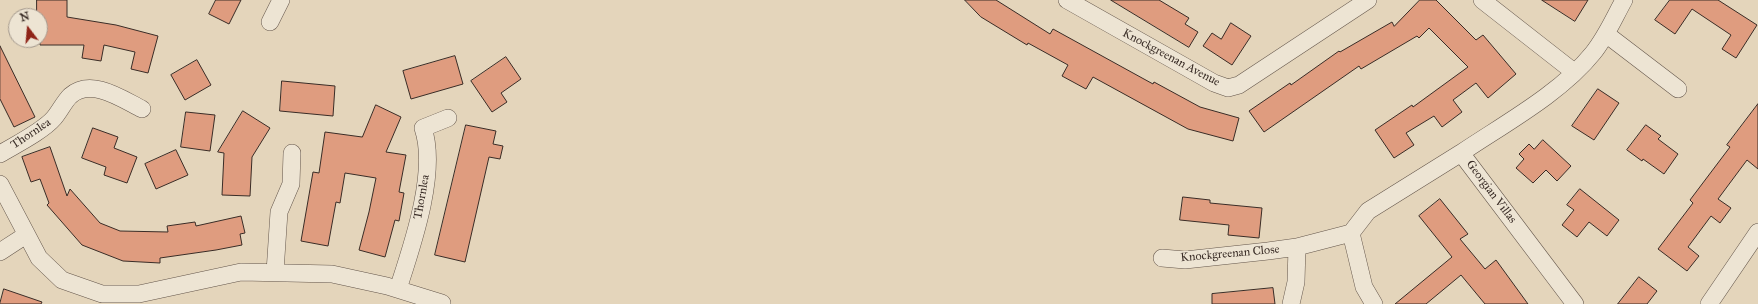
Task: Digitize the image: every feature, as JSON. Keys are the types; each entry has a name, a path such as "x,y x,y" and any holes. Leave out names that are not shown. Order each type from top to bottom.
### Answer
{"street":[{"path":"270,22 281,0"},
{"name":"Knockgreenan Avenue","path":"1067,0 1207,79 1228,88 1239,85 1358,3"},
{"path":"1482,0 1574,72"},
{"name":"Georgian Villas","path":"1575,304 1461,153 1545,97 1574,72 1593,53 1606,34 1624,0"},
{"path":"1606,34 1678,89"},
{"name":"Thornlea","path":"0,154 21,142 54,119 71,95 88,87 108,92 142,109"},
{"name":"Thornlea","path":"398,289 411,250 426,185 427,139 423,128 448,118"},
{"path":"275,272 279,212 291,184 292,153"},
{"path":"1374,304 1364,288 1351,233 1368,211 1461,153"},
{"path":"0,184 39,258 62,280 102,294 125,299 139,294 241,272 275,272 332,274 398,289 442,303"},
{"path":"1709,304 1758,232"},
{"name":"Knockgreenan Close","path":"1162,258 1185,260 1297,247 1351,233"},
{"path":"0,252 26,235"},
{"name":"Knockgreenan Close","path":"1291,304 1296,282 1297,247"}],"building":[{"path":"37,0 67,0 67,17 116,25 158,36 148,73 131,69 135,52 104,45 101,61 82,58 84,45 48,45 48,8 37,8"},
{"path":"216,0 241,0 229,24 209,14"},
{"path":"965,0 996,0 1050,34 1053,29 1153,84 1154,82 1200,107 1239,118 1233,141 1188,129 1093,77 1086,89 1062,76 1068,65 1028,43 1027,45 981,17"},
{"path":"1111,0 1159,0 1189,18 1185,24 1198,32 1189,47"},
{"path":"1420,0 1436,0 1476,40 1483,35 1516,74 1488,98 1476,83 1453,100 1462,112 1442,127 1434,116 1406,133 1414,145 1394,158 1375,130 1412,105 1413,107 1468,67 1429,28 1419,38 1417,36 1361,69 1359,66 1264,132 1249,111 1290,83 1291,85 1339,51 1340,52 1392,22 1394,26"},
{"path":"1542,0 1588,0 1575,21"},
{"path":"1670,0 1718,0 1757,25 1736,58 1722,49 1731,35 1692,9 1675,34 1655,20"},
{"path":"1231,23 1251,36 1232,65 1203,46 1212,33 1221,39"},
{"path":"0,46 35,117 14,127 0,99"},
{"path":"455,56 463,84 411,99 403,71"},
{"path":"506,57 521,79 501,93 507,102 492,112 471,81"},
{"path":"197,60 211,85 185,100 171,75"},
{"path":"282,81 335,86 333,116 280,111"},
{"path":"1598,89 1619,103 1594,140 1572,126"},
{"path":"1758,104 1758,169 1747,160 1718,199 1731,208 1720,223 1711,216 1688,247 1699,256 1687,271 1658,249 1693,203 1690,200 1730,147 1727,145"},
{"path":"376,105 401,117 386,152 406,155 399,192 404,193 399,221 395,220 385,257 359,250 376,178 345,173 340,203 336,202 328,246 301,241 313,172 319,173 325,132 362,137"},
{"path":"243,111 270,128 252,157 250,196 222,195 224,153 218,152"},
{"path":"186,112 215,115 210,151 181,147"},
{"path":"466,125 496,131 493,144 503,146 500,159 489,157 465,262 435,255"},
{"path":"1646,125 1661,136 1658,139 1678,154 1664,174 1627,150"},
{"path":"93,128 118,137 114,148 137,157 127,183 104,175 106,167 82,158"},
{"path":"1543,140 1571,166 1557,181 1546,170 1533,183 1516,168 1524,159 1519,154 1529,144 1534,149"},
{"path":"50,147 67,196 70,189 100,223 120,231 168,232 167,226 195,222 196,226 241,216 245,233 240,234 242,245 160,258 160,263 123,261 82,245 47,205 49,203 40,179 31,182 22,157"},
{"path":"176,150 188,175 156,189 145,164"},
{"path":"1580,189 1619,220 1607,236 1589,222 1577,237 1562,225 1574,210 1567,205"},
{"path":"1183,197 1210,200 1210,203 1262,208 1259,238 1228,235 1229,225 1180,220"},
{"path":"1440,199 1468,234 1460,239 1485,269 1496,260 1528,304 1485,304 1461,275 1426,304 1395,304 1452,257 1419,216"},
{"path":"1639,277 1657,291 1647,304 1618,304"},
{"path":"1273,288 1275,304 1212,304 1212,294"},
{"path":"4,289 42,302 41,304 0,304"}]}
